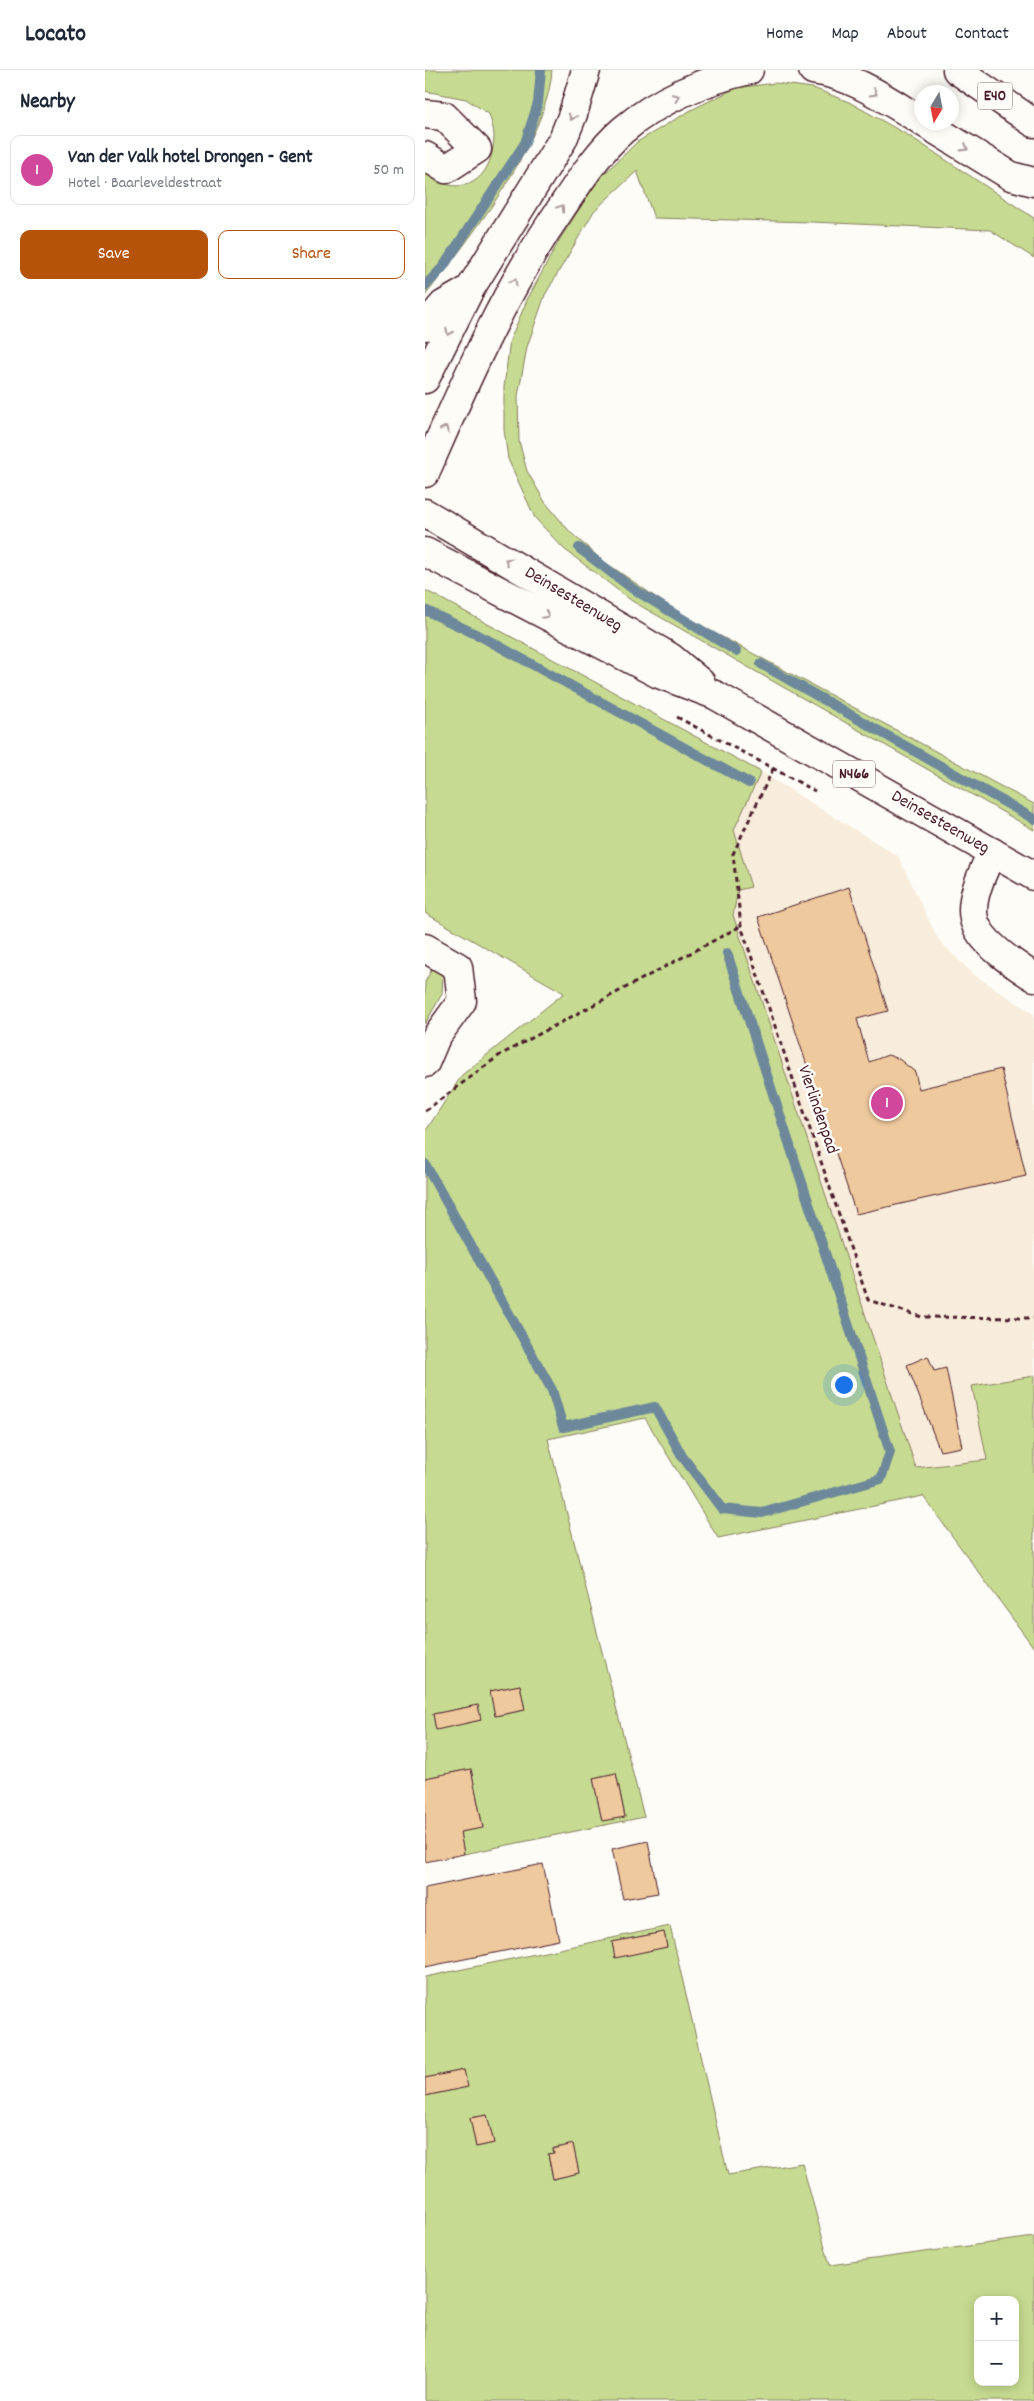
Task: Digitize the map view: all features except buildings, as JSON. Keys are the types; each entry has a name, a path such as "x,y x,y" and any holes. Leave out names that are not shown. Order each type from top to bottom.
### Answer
{"main road":[{"path":"425,379 470,289 563,139 573,114 586,70"},
{"path":"425,473 488,331 510,289 534,248 577,184 598,157 623,130 649,111 715,79 749,70"},
{"path":"813,70 824,71 866,88 914,117"},
{"name":"E40","path":"957,70 1034,123"},
{"path":"425,114 444,116 477,149 446,169 425,156"},
{"path":"935,130 1011,176 1034,182"},
{"path":"425,326 443,305 470,289"},
{"name":"Deinsesteenweg","path":"425,513 670,657 715,695"},
{"name":"Deinsesteenweg","path":"425,552 659,674 715,695 1034,876"},
{"path":"992,852 976,890 973,919 986,940 1019,968 1034,977"},
{"path":"425,948 458,967 462,1001 436,1037 425,1063"}],"path":[{"name":"Vierlindenpad","path":"773,769 733,854 741,926 868,1300 922,1317 1034,1318"},
{"path":"425,1111 500,1055 741,926"}],"shaded area":[{"path":"761,772 898,856 938,939 973,974 1034,1014 1034,1376 972,1386 987,1460 916,1468 733,915 738,889 751,887 734,830"}],"green space":[{"path":"425,70 552,70 547,98 536,128 521,158 503,189 463,247 425,296 425,173 451,185 463,185 473,182 488,165 494,136 489,114 466,99 425,91"},
{"path":"775,83 813,88 849,102 911,137 1034,218 1034,258 990,230 812,222 654,218 637,171 594,211 545,295 527,347 518,396 519,441 527,471 545,502 571,533 602,560 683,616 1034,804 1034,830 632,601 564,549 535,518 508,459 504,430 504,387 510,340 527,300 560,239 598,180 637,142 691,110 736,88"},
{"path":"425,590 761,772 734,830 751,887 738,890 733,915 916,1468 987,1460 972,1386 1034,1376 1034,1648 923,1496 718,1538 645,1418 548,1439 644,1817 464,1854 460,1832 483,1827 471,1769 425,1778 425,1132 462,1075 564,993 425,913","holes":["520,1685 525,1710 495,1716 490,1691","478,1705 481,1720 436,1729 433,1714","616,1773 625,1816 602,1821 593,1778"]},
{"path":"435,963 443,971 442,994 425,1024 425,982"},
{"path":"670,1926 728,2175 802,2163 830,2265 1034,2237 1034,2401 425,2401 425,2096 467,2087 464,2070 425,2078 425,1977","holes":["664,1932 667,1947 615,1957 612,1942","487,2115 494,2143 476,2147 470,2118","573,2145 579,2173 553,2179 548,2154 554,2153 553,2148"]}],"waterway":[{"path":"425,286 443,267 525,143 538,103 541,70"},
{"path":"579,548 633,589 736,651"},
{"path":"425,610 484,638 749,783"},
{"path":"761,664 1034,819"},
{"path":"425,1164 552,1390 563,1427 655,1407 682,1456 722,1509 762,1513 881,1479 890,1452 727,953"}],"place":[{"name":"Van der Valk hotel Drongen - Gent","path":"887,1103"}]}
